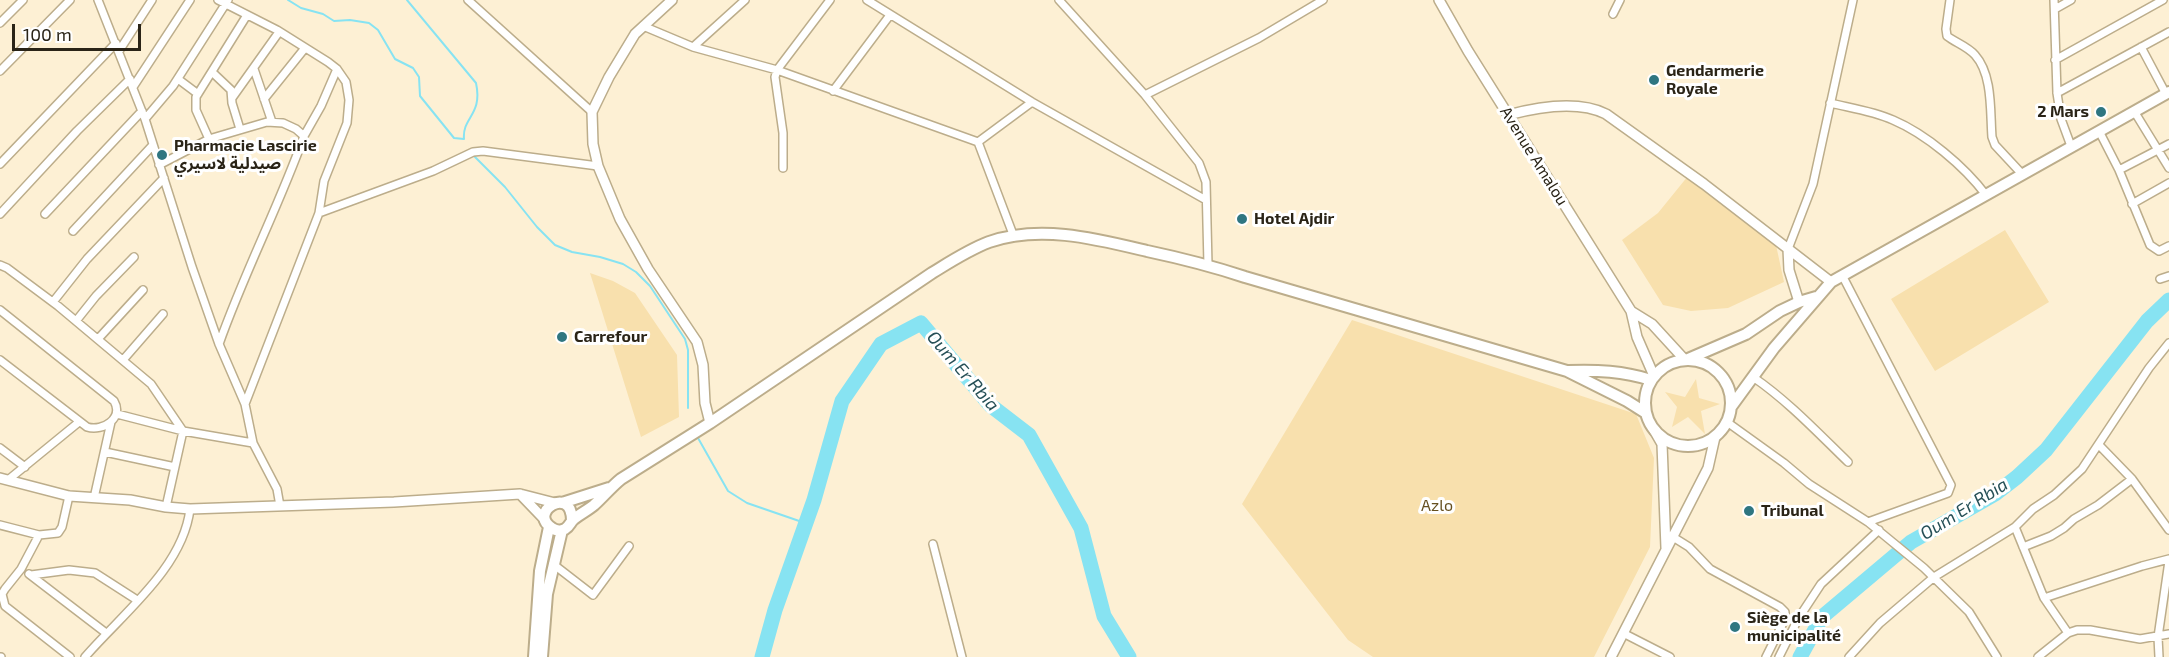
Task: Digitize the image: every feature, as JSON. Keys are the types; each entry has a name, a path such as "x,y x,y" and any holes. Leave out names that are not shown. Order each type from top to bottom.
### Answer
{"main road":[{"path":"1731,407 1816,297 1831,282 2168,93"},
{"path":"534,657 540,571 547,524 545,513 548,507 609,488 940,268 989,242 1047,234 1086,237 1208,265 1245,278 1567,371 1646,413"},
{"path":"1686,359 1699,361 1720,373 1729,389 1731,407 1727,422 1715,437 1703,444 1690,446 1676,445 1664,439 1654,430 1646,413 1646,390 1652,378 1665,366 1746,334 1780,311 1816,297"},
{"path":"1567,371 1605,370 1652,378"},
{"path":"572,520 594,506 609,488"},
{"path":"547,524 555,530 562,530 569,526 572,513 568,507 558,503"},
{"path":"542,657 547,594 562,530"}],"street":[{"path":"0,23 23,0"},
{"path":"0,71 70,0"},
{"path":"98,0 134,87 192,267 219,344 245,404 253,442 277,489 280,506"},
{"path":"119,51 152,0"},
{"path":"134,87 190,0"},
{"path":"468,0 592,112"},
{"path":"672,0 643,26 627,45 609,77 592,112 593,144 598,166 620,219 648,269 697,342 703,365 705,403 710,423"},
{"path":"693,47 745,0"},
{"path":"783,168 783,133 775,77 777,70 830,0"},
{"path":"867,0 1032,102 1206,200"},
{"path":"1059,0 1145,95 1199,163 1206,182 1208,265"},
{"path":"1145,95 1258,38 1323,0"},
{"name":"Avenue Amalou","path":"1439,0 1631,311"},
{"path":"1613,14 1620,0"},
{"path":"1799,302 1789,270 1788,249 1813,184 1853,0"},
{"path":"1950,0 1947,36 1976,55 1984,68 1992,137 1995,145 2022,174"},
{"path":"2054,0 2057,93 2061,118 2071,146"},
{"path":"2055,9 2071,0"},
{"path":"2055,60 2163,0"},
{"path":"145,119 178,79 223,1 279,32 337,69 346,82 349,100 347,123 324,181 319,213 245,404"},
{"path":"209,139 195,102 248,15"},
{"path":"833,92 890,15"},
{"path":"643,26 693,47 777,70 833,92 978,142"},
{"path":"232,98 279,32"},
{"path":"2057,93 2169,32"},
{"path":"0,164 116,43"},
{"path":"264,99 305,48"},
{"path":"2140,48 2168,93"},
{"path":"254,69 272,122"},
{"path":"219,344 264,233 285,190 304,136 321,106 337,69"},
{"path":"212,72 231,90 232,103 240,129"},
{"path":"0,214 77,131 130,79"},
{"path":"178,79 198,94"},
{"path":"978,142 1032,102"},
{"path":"1830,103 1894,120 1935,145 1955,161 1986,195"},
{"path":"1508,115 1528,110 1584,106 1615,119 1831,282"},
{"path":"45,214 142,111"},
{"path":"2134,111 2169,168"},
{"path":"159,165 209,139 267,122 283,123 304,136"},
{"path":"2099,130 2154,249 2159,251 2169,246"},
{"path":"978,142 1014,237"},
{"path":"2119,170 2169,144"},
{"path":"73,231 153,146"},
{"path":"319,213 433,171 473,152 598,166"},
{"path":"53,302 87,259 164,178"},
{"path":"2132,204 2169,183"},
{"path":"76,321 134,256"},
{"path":"0,265 53,302 152,384 183,431 166,507"},
{"path":"1842,275 1951,485 1948,492 1868,522"},
{"path":"2160,279 2169,276"},
{"path":"98,339 143,290"},
{"path":"0,310 114,401 117,407 94,498"},
{"path":"1631,311 1652,324 1686,359"},
{"path":"1631,311 1639,344 1652,378"},
{"path":"123,360 163,314"},
{"path":"1849,657 1880,623 1934,577 2014,528 2082,469 2149,368 2169,343"},
{"path":"0,360 87,427 99,429 107,426 114,417"},
{"path":"1753,377 1783,401 1848,462"},
{"path":"114,417 253,442"},
{"path":"4,479 25,466 79,422"},
{"path":"1727,422 1809,484 1868,522 1924,568 1969,612 1997,657"},
{"path":"1654,430 1662,444 1666,550"},
{"path":"1611,657 1708,468 1715,437"},
{"path":"2099,445 2132,479 2169,530"},
{"path":"0,448 25,466"},
{"path":"105,452 175,467"},
{"path":"4,479 69,496 130,500 190,509 520,494 558,503"},
{"path":"2023,547 2064,528 2132,479"},
{"path":"520,494 547,524"},
{"path":"0,525 39,535 52,535 62,527 69,496"},
{"path":"85,657 167,566 178,549 188,526 190,509"},
{"path":"2014,528 2044,598 2068,633"},
{"path":"1779,657 1798,619 1821,584 1881,532"},
{"path":"39,535 21,569 2,594 6,606 70,657"},
{"path":"1672,537 1689,547 1710,569 1780,607 1785,612 1785,619 1766,657"},
{"path":"933,544 962,657"},
{"path":"554,564 593,595 629,546"},
{"path":"2044,598 2142,566 2169,560 2158,637 2159,657"},
{"path":"21,569 106,633"},
{"path":"31,575 69,570 95,573 137,600"},
{"path":"2040,656 2068,633 2077,630 2090,630 2140,639 2169,634"},
{"path":"1623,633 1670,657"}],"green space":[{"path":"1688,176 1776,245 1784,282 1728,308 1691,311 1663,305 1622,240 1658,213"},
{"path":"2005,230 2049,302 1935,371 1891,299"},
{"path":"590,273 613,281 635,293 677,355 679,417 641,437"},
{"name":"Azlo","path":"1352,320 1636,414 1654,458 1650,547 1594,657 1373,657 1348,640 1242,504"},
{"path":"1696,379 1699,398 1720,404 1701,411 1705,434 1688,417 1672,427 1677,407 1665,392 1685,397"}],"waterway":[{"path":"288,0 301,8 323,14 334,21 350,20 369,23 378,30 395,59 413,68 419,77 420,96 454,138 464,139 466,125 477,102 476,83 407,0"},
{"path":"473,155 505,187 537,227 555,245 572,252 623,264 636,272 650,286 685,339 688,350 688,408"},
{"name":"Oum Er Rbia","path":"1800,657 1822,617 1911,542 1995,494 2046,450 2147,321 2169,300"},
{"name":"Oum Er Rbia","path":"762,657 775,610 814,500 842,401 881,344 921,323 990,405 1029,435 1081,528 1104,616 1129,657"},
{"path":"698,438 728,491 747,503 805,523"}],"place":[{"name":"Gendarmerie Royale","path":"1654,80"},
{"name":"2 Mars","path":"2101,112"},
{"name":"Pharmacie Lascirie صيدلية لاسيري","path":"162,155"},
{"name":"Hotel Ajdir","path":"1242,219"},
{"name":"Carrefour","path":"562,337"},
{"name":"Tribunal","path":"1749,511"},
{"name":"Siège de la municipalité","path":"1735,627"}]}
